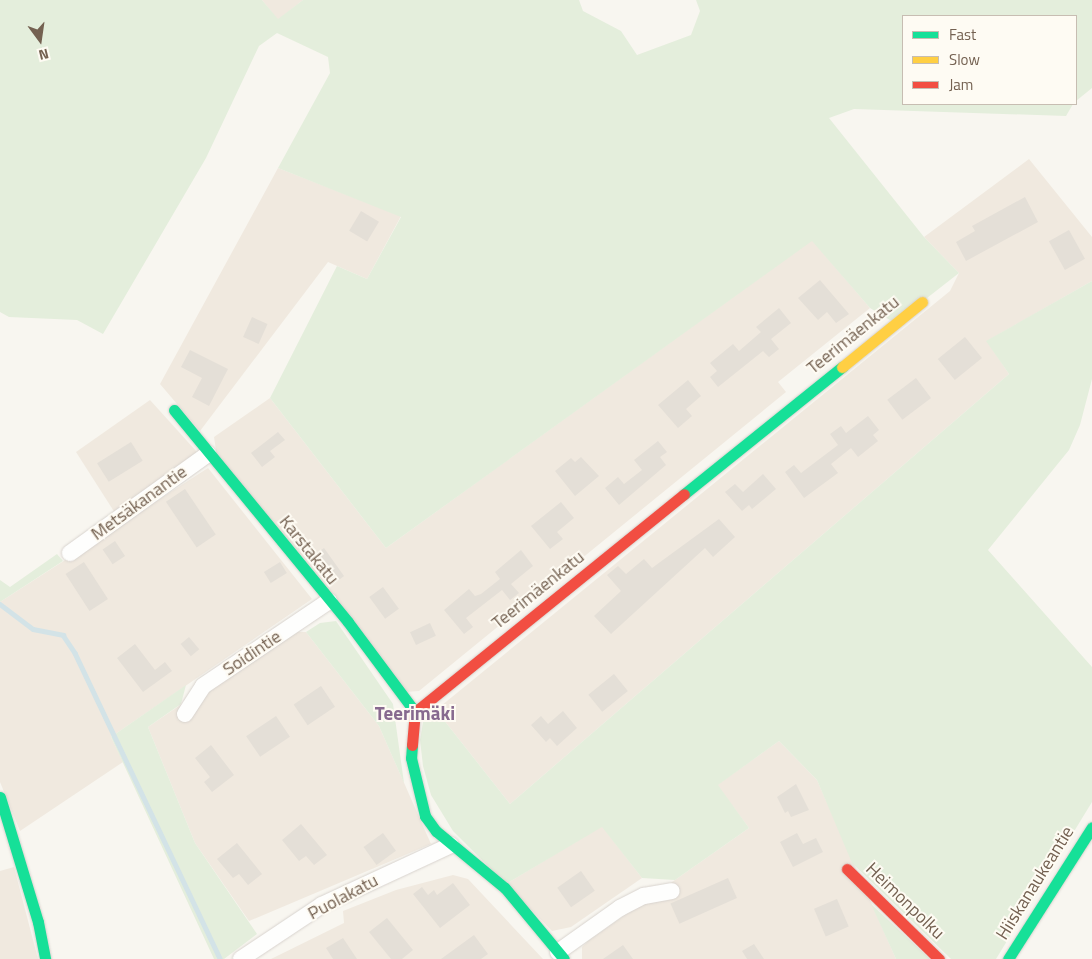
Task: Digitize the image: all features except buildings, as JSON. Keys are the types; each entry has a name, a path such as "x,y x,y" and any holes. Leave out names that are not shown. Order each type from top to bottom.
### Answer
{"street":[{"name":"Teerimäenkatu","path":"415,712 922,302"},
{"name":"Karstakatu","path":"174,410 329,601 415,712"},
{"name":"Metsäkanantie","path":"70,553 208,454"},
{"name":"Soidintie","path":"185,714 202,686 329,601"},
{"path":"415,712 410,739 418,798 436,832 505,888 561,955 620,908 644,896 672,891"},
{"path":"0,797 38,922 45,959"},
{"name":"Hiiskanaukeantie","path":"1008,959 1092,826"},
{"name":"Puolakatu","path":"241,959 322,905 451,845"},
{"name":"Heimonpolku","path":"847,869 939,959"}],"shaded area":[{"path":"262,0 303,0 278,20"},
{"path":"1029,159 1092,237 1092,281 987,341 1009,374 510,804 436,710 950,291 959,273 924,237"},
{"path":"278,168 401,216 367,279 328,262 200,431 160,384"},
{"path":"812,240 870,308 778,382 786,392 419,691 406,692 217,457 214,437 270,398 386,548"},
{"path":"150,400 197,452 115,513 76,452"},
{"path":"208,468 312,599 111,737 123,762 20,831 0,782 0,602"},
{"path":"287,632 306,632 379,726 431,844 249,921 195,843 148,727"},
{"path":"779,741 817,780 896,959 582,959 582,947 588,941 749,828 717,785"},
{"path":"602,826 642,878 571,927 552,931 506,884"},
{"path":"14,867 38,959 0,959 0,871"},
{"path":"453,875 468,879 543,959 271,959 344,923 343,911 396,890"}],"green space":[{"path":"0,0 262,0 278,19 303,0 579,0 583,11 621,31 637,55 691,35 700,11 696,0 1092,0 1092,88 1077,100 1077,15 902,15 902,105 1072,105 1066,116 854,109 829,118 924,237 959,273 895,323 870,308 812,241 386,548 270,398 337,266 367,279 401,217 278,168 330,73 328,57 277,33 259,46 206,158 103,334 77,320 9,317 0,312"},
{"path":"1092,281 1092,379 1080,425 1069,450 988,550 1092,667 1092,802 996,959 951,959 852,863 817,780 779,741 718,785 749,828 675,880 642,878 602,827 506,884 453,831 431,795 423,766 420,740 423,722 436,710 510,804 1009,374 986,341"},
{"path":"57,554 63,561 0,602 0,580 10,587"},
{"path":"336,621 393,704 404,783 379,726 306,632 320,623"},
{"path":"186,685 181,704 148,727 195,843 257,934 224,959 214,959 111,737"},
{"path":"871,904 930,959 896,959"}],"waterway":[{"path":"0,604 33,629 63,635 75,653 220,958"}],"traffic: fast":[{"path":"684,494 842,367"},
{"path":"174,410 348,622 415,712"},
{"path":"412,745 411,758 425,816 436,831 505,888 564,959"},
{"path":"0,797 38,922 45,959"},
{"path":"1008,959 1092,827"}],"traffic: slow":[{"path":"842,367 922,302"}],"traffic: jam":[{"path":"412,745 415,712 684,494"},
{"path":"847,869 939,959"}],"district":[{"name":"Teerimäki","path":"415,713"}]}
